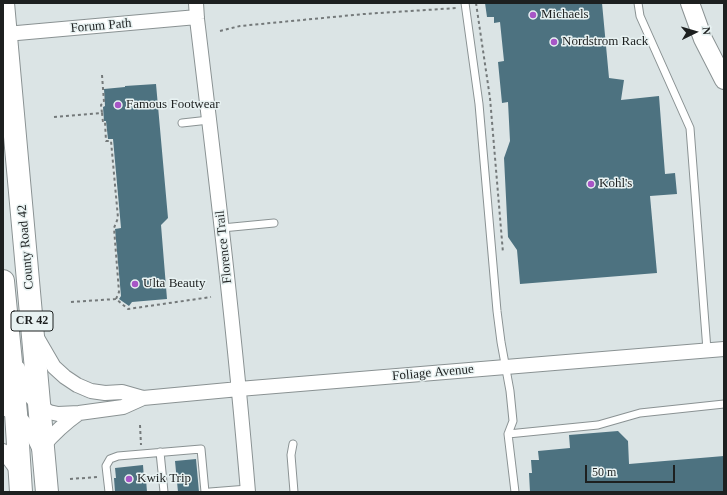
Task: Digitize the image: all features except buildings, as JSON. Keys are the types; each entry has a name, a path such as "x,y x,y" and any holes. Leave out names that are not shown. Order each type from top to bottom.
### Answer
{"highway":[{"name":"County Road 42","path":"3,3 47,492"},
{"name":"County Road 42","path":"3,281 9,341 9,403 21,483"}],"street":[{"name":"Florence Trail","path":"196,3 222,228 248,490"},
{"path":"690,3 703,39 724,80"},
{"name":"Forum Path","path":"6,34 197,17"},
{"name":"Foliage Avenue","path":"33,331 54,367 77,385 91,391 105,393 122,392 143,398"},
{"name":"Foliage Avenue","path":"9,341 23,383 30,396 40,406 49,412 58,414 79,413 123,407 143,398 724,349"},
{"path":"9,403 30,430 44,452"},
{"path":"44,452 54,432 79,413"},
{"path":"3,451 21,483"}],"lane":[{"path":"638,3 640,16 690,128 707,350"},
{"path":"465,5 479,104 497,311 510,391 513,421 508,434 514,492"},
{"path":"182,123 209,120"},
{"path":"222,228 274,223"},
{"path":"508,434 598,425 640,413 724,404"},
{"path":"293,444 291,455 294,492"},
{"path":"109,492 106,466 110,459 118,456 201,449 204,492"},
{"path":"160,452 164,492"},
{"path":"210,492 248,490"}],"path":[{"path":"220,31 240,26 465,5 477,6"},
{"path":"102,75 104,102 101,105 102,114 103,122 105,122 106,141 111,141 118,218 114,228 119,292 116,299"},
{"path":"54,117 102,114"},
{"path":"71,302 116,299 128,309 211,297"},
{"path":"70,479 107,476"}],"place":[{"name":"Michaels","path":"533,15"},
{"name":"Nordstrom Rack","path":"554,42"},
{"name":"Famous Footwear","path":"118,105"},
{"name":"Kohl's","path":"591,184"},
{"name":"Ulta Beauty","path":"135,284"},
{"name":"Kwik Trip","path":"129,479"}]}
